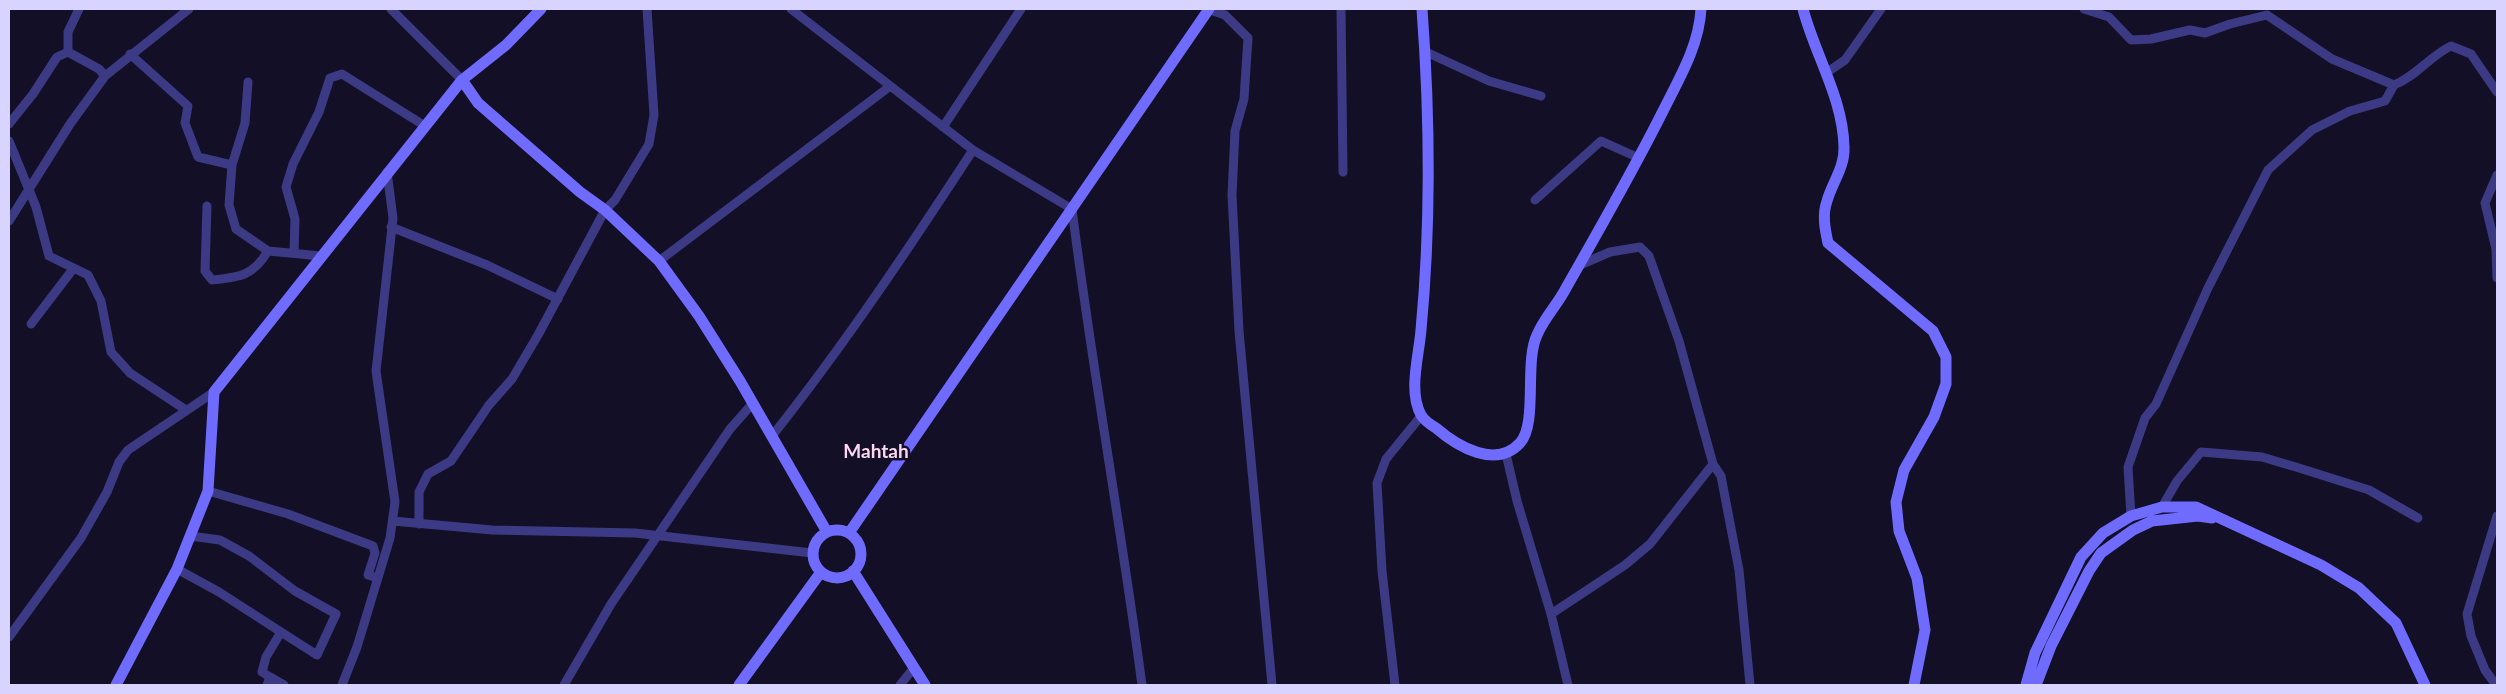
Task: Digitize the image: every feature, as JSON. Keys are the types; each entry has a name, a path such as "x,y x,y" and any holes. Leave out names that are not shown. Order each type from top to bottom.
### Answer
{"street":[{"path":"68,52 68,32 79,9"},
{"path":"9,221 28,189 105,76 188,9"},
{"path":"391,9 462,80 478,103 523,144 580,192 605,210 659,261 699,316 753,403 827,532"},
{"path":"9,637 81,538 107,492 119,462 128,450 214,392 462,80 506,45 541,9"},
{"path":"419,524 419,492 428,474 451,461 489,404 512,379 558,299 605,210 615,200 649,144 654,115 647,9"},
{"path":"791,9 889,87 974,150 1072,209"},
{"path":"943,127 1021,9"},
{"path":"849,533 1208,9 1225,16 1248,38 1244,99 1235,131 1232,195 1242,369 1272,685"},
{"path":"1341,9 1343,172"},
{"path":"1422,9 1428,85 1426,274 1415,390 1421,416 1449,440 1481,454 1506,454 1522,441 1530,413 1531,351 1537,334 1559,302 1580,265 1639,158 1687,64 1700,26 1701,9"},
{"path":"1803,9 1841,116 1844,150 1838,176 1826,202 1824,223 1828,243 1934,331 1946,357 1946,384 1934,417 1904,470 1896,502 1899,531 1917,578 1925,630 1914,685"},
{"path":"1826,73 1845,60 1881,9"},
{"path":"2084,9 2109,17 2131,40 2151,39 2190,30 2205,34 2267,12 2332,59 2394,85 2403,82 2436,53 2451,46 2471,54 2497,92"},
{"path":"68,52 99,69 105,76"},
{"path":"9,124 33,94 58,57 68,52"},
{"path":"1426,52 1489,80 1541,96"},
{"path":"130,54 188,106 185,123 198,157 232,164"},
{"path":"294,254 295,218 286,187 293,164 319,112 330,78 342,74 425,126"},
{"path":"248,82 245,123 232,164 229,204 236,229 268,251 321,256"},
{"path":"2131,516 2128,466 2145,418 2156,404 2208,288 2268,170 2312,130 2350,110 2385,101 2394,85"},
{"path":"659,261 889,87"},
{"path":"9,141 38,215 49,256 88,275 100,301 110,352 130,373 186,410"},
{"path":"1535,200 1601,141 1639,158"},
{"path":"772,436 824,371 883,288 974,150"},
{"path":"342,685 357,647 378,578 393,521 395,502 376,371 393,218 387,172"},
{"path":"2497,175 2485,203 2496,248 2497,278"},
{"path":"207,206 204,271 212,280 246,274 258,266 268,251"},
{"path":"1072,209 1085,314 1128,582 1142,685"},
{"path":"391,227 487,265 558,299"},
{"path":"1580,265 1610,252 1640,247 1650,256 1679,341 1713,464 1721,476 1739,570 1750,685"},
{"path":"31,324 73,269"},
{"path":"116,685 177,569 208,491 214,392"},
{"path":"564,685 611,604 730,429 753,403"},
{"path":"1395,685 1382,571 1377,483 1386,459 1421,416"},
{"path":"2162,507 2177,481 2200,452 2262,456 2369,490 2418,518"},
{"path":"1506,454 1517,501 1551,614 1568,685"},
{"path":"1551,614 1625,565 1650,544 1713,464"},
{"path":"208,491 288,514 373,546 376,553 368,575 378,578"},
{"path":"2026,685 2035,653 2081,557 2103,533 2131,516 2162,507 2196,507 2321,565 2359,588 2396,623 2424,684"},
{"path":"2036,685 2050,646 2089,571 2101,553 2133,530 2152,521 2198,516 2223,519"},
{"path":"2496,683 2485,670 2471,636 2467,614 2494,537 2497,516"},
{"path":"393,521 492,530 635,533 657,537 812,553"},
{"path":"834,530 849,533 860,547 858,564 853,571 837,578 821,572 814,564 812,553 819,537 834,530"},
{"path":"177,569 219,592 317,655 336,614 295,592 249,556 220,540 190,536"},
{"path":"853,571 913,669 925,685"},
{"path":"738,685 821,572"},
{"path":"280,632 266,657 262,672 268,681 284,685"},
{"path":"900,685 913,669"}],"district":[{"name":"Mahtah","path":"876,452"}]}
